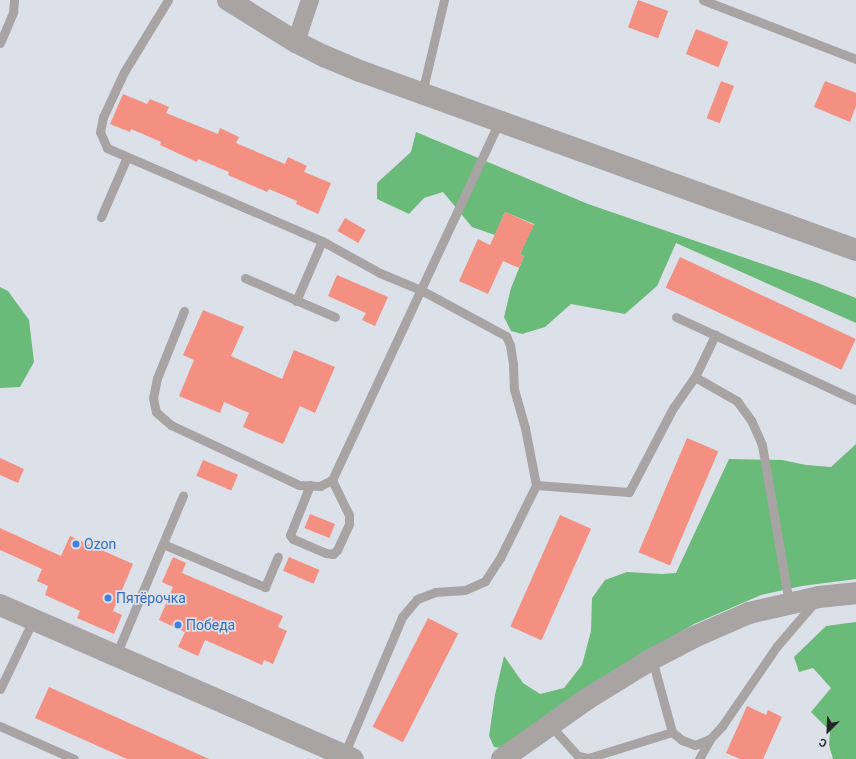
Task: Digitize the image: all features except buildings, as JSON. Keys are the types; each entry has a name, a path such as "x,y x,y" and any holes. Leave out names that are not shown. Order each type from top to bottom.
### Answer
{"street":[{"path":"228,0 296,42 353,68 856,250"},
{"path":"296,42 310,0"},
{"path":"502,759 587,699 652,659 694,636 749,613 819,597 856,593"},
{"path":"0,605 349,757"}],"lane":[{"path":"0,43 14,12 14,0"},
{"path":"168,0 124,72 103,116 100,132 107,148 322,241 380,273 421,290 506,336 510,344 513,364 514,389 525,428 536,485 500,558 485,581 465,590 435,592 417,599 402,617 349,757"},
{"path":"422,93 444,0"},
{"path":"703,0 856,59"},
{"path":"184,311 157,378 153,398 156,412 176,427 299,484 320,486 332,480 500,120"},
{"path":"101,216 127,157"},
{"path":"296,300 322,241"},
{"path":"245,278 336,317"},
{"path":"676,317 856,400"},
{"path":"536,485 629,492 673,408 695,377 715,335"},
{"path":"695,377 737,401 751,420 762,445 789,603"},
{"path":"310,485 290,535 293,539 326,553 333,554 338,550 349,524 349,515 332,480"},
{"path":"116,655 183,496"},
{"path":"163,544 265,587 278,557"},
{"path":"698,759 777,646 819,597"},
{"path":"0,689 33,620"},
{"path":"652,659 672,732 682,740 695,745 710,740"},
{"path":"550,725 578,756 588,758 672,732"},
{"path":"0,726 71,758"}],"green space":[{"path":"416,132 588,204 815,282 856,298 856,323 676,243 657,286 625,314 571,304 545,327 522,334 511,331 504,317 511,288 524,256 520,254 534,224 505,212 495,235 472,227 443,192 424,198 409,214 377,199 377,183 411,152"},
{"path":"0,287 8,291 29,320 34,362 20,387 0,388"},
{"path":"856,444 856,579 802,586 761,595 694,624 636,658 501,748 494,747 489,736 495,695 504,656 523,683 540,694 564,688 582,665 591,631 592,598 605,580 627,572 662,574 676,573 729,459 782,460 806,465 831,467"},
{"path":"856,622 856,759 833,759 829,745 830,731 811,712 831,688 813,668 799,672 794,657 826,626"}],"place":[{"name":"Ozon","path":"76,544"},
{"name":"Пятёрочка","path":"108,598"},
{"name":"Победа","path":"178,625"}]}
